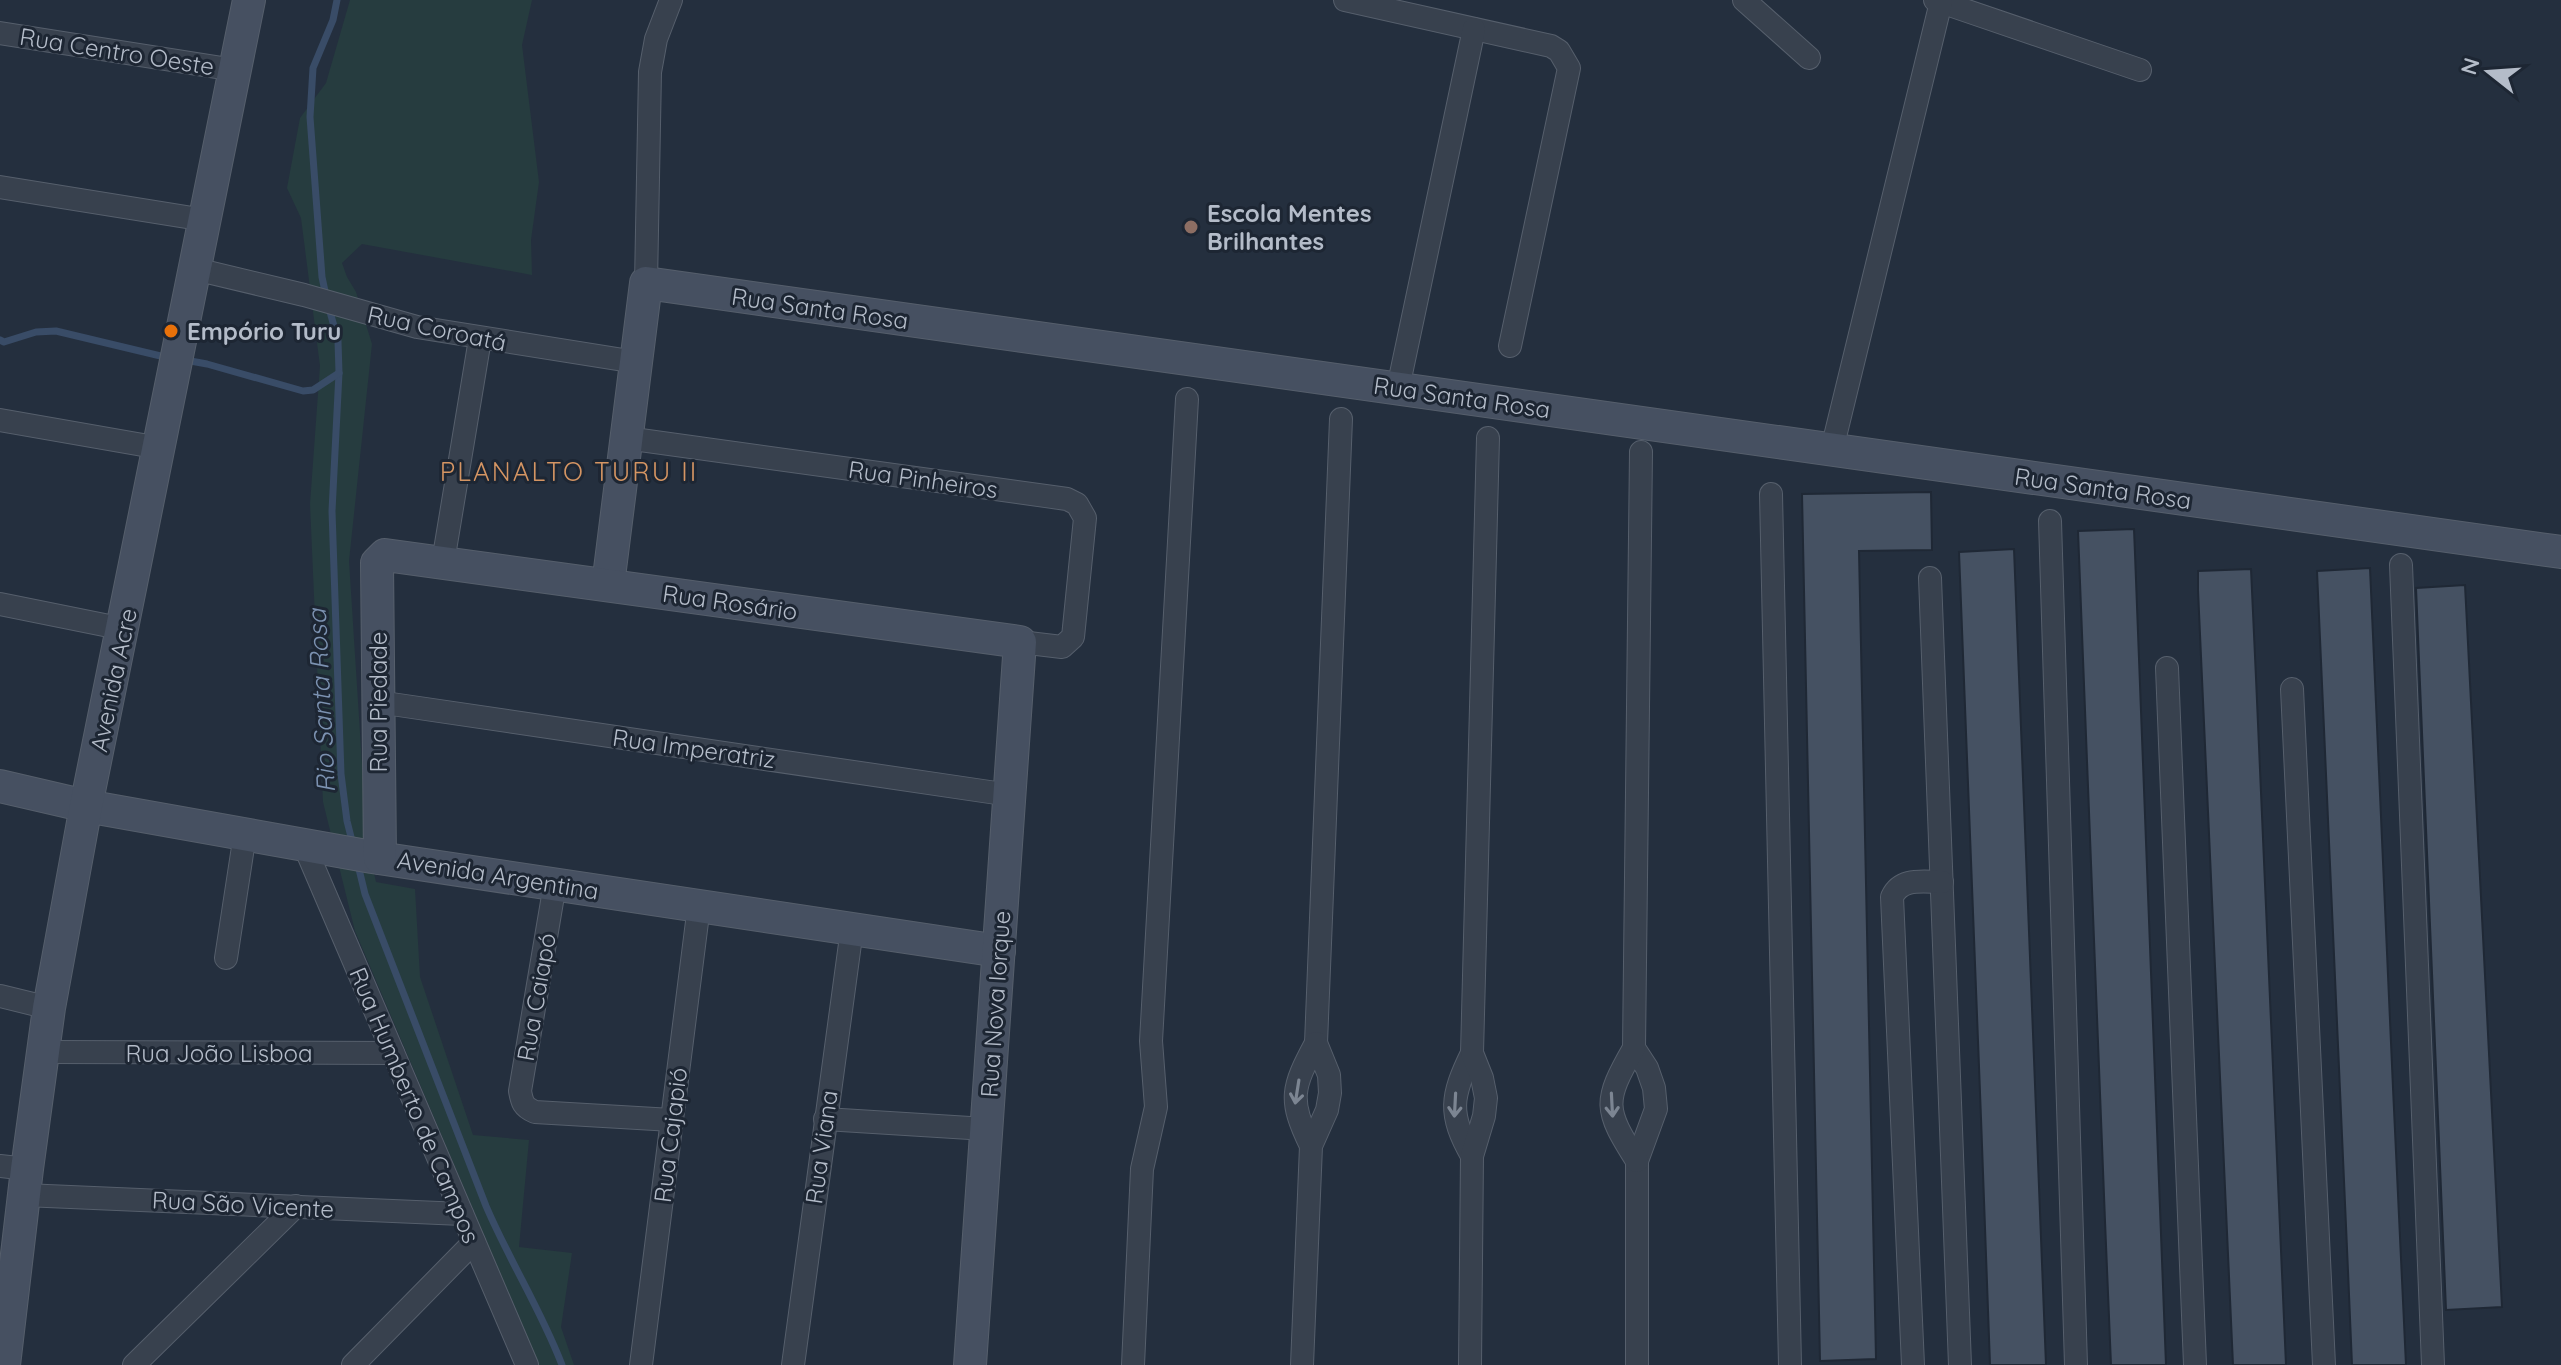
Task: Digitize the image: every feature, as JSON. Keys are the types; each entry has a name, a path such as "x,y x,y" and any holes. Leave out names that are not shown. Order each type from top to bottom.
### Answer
{"street":[{"name":"Avenida Acre","path":"4,1365 17,1176 44,1052 49,1008 86,806 249,0"},
{"path":"608,585 646,283 650,72 656,39 671,0"},
{"path":"1345,0 1551,46 1559,51 1569,68 1510,346"},
{"path":"1744,0 1809,58"},
{"path":"1832,449 1938,1 2140,70"},
{"path":"1398,388 1474,29"},
{"name":"Rua Centro Oeste","path":"0,33 235,70"},
{"path":"0,187 205,220"},
{"name":"Rua Coroatá","path":"195,269 417,327 636,362"},
{"name":"Rua Santa Rosa","path":"646,283 2561,552"},
{"path":"443,562 480,339"},
{"path":"1133,1365 1142,1169 1156,1107 1151,1041 1187,399"},
{"path":"1311,1146 1294,1105 1297,1085 1316,1043 1341,419"},
{"path":"0,420 160,448"},
{"name":"Rua Pinheiros","path":"626,438 1067,499 1077,504 1085,518 1073,637 1069,643"},
{"path":"1472,1156 1454,1118 1455,1095 1472,1053 1488,438"},
{"path":"1637,1161 1616,1128 1610,1110 1611,1093 1634,1048 1641,452"},
{"path":"1771,494 1790,1365"},
{"path":"2050,521 2076,1365"},
{"name":"Rua Piedade","path":"376,857 377,563 385,555 391,555"},
{"name":"Rua Rosário","path":"391,555 1020,642 1062,647 1069,643"},
{"path":"2401,565 2433,1365"},
{"path":"1930,578 1960,1365"},
{"path":"0,604 124,629"},
{"name":"Rua Nova Iorque","path":"970,1365 1020,642"},
{"path":"2167,668 2195,1365"},
{"path":"2292,689 2324,1365"},
{"name":"Rua Imperatriz","path":"378,702 1010,795"},
{"name":"Avenida Argentina","path":"0,786 86,806 376,857 999,951"},
{"path":"226,958 245,834"},
{"name":"Rua Humberto de Campos","path":"317,847 393,1053 527,1365"},
{"path":"1913,1365 1892,897 1895,890 1906,882 1942,882"},
{"name":"Rua Caiapó","path":"555,884 520,1091 522,1103 535,1112 672,1120"},
{"name":"Rua Cajapió","path":"641,1365 699,906"},
{"name":"Rua Viana","path":"793,1365 852,929"},
{"path":"0,996 49,1008"},
{"path":"1302,1365 1311,1146 1327,1110 1330,1093 1329,1075 1316,1043"},
{"path":"1634,1048 1651,1078 1656,1109 1637,1161 1637,1365"},
{"name":"Rua João Lisboa","path":"44,1052 393,1053"},
{"path":"1470,1365 1472,1156 1486,1098 1472,1053"},
{"path":"825,1119 986,1129"},
{"name":"Rua São Vicente","path":"17,1176 296,1206 462,1214"},
{"path":"134,1365 296,1206"},
{"path":"353,1365 474,1242"}],"green space":[{"path":"350,0 532,0 522,45 539,182 531,240 532,275 362,244 342,263 356,292 372,344 349,561 367,842 376,882 415,889 420,977 473,1135 529,1140 519,1247 572,1253 561,1327 574,1365 539,1365 355,931 323,802 310,504 320,366 301,218 287,188 300,118 326,83"}],"building":[{"path":"1931,492 1932,550 1859,551 1876,1359 1820,1361 1802,494"},
{"path":"2134,529 2166,1365 2111,1365 2078,531"},
{"path":"2014,549 2046,1365 1990,1365 1959,552"},
{"path":"2370,568 2406,1365 2352,1365 2317,571"},
{"path":"2251,569 2286,1365 2233,1365 2198,590 2198,571"},
{"path":"2465,585 2502,1307 2446,1310 2416,588"}],"waterway":[{"name":"Rio Santa Rosa","path":"326,296 310,117 313,68 333,20 337,0"},
{"name":"Rio Santa Rosa","path":"329,308 338,341 339,373 332,511 341,774 353,845"},
{"path":"0,340 4,342 36,332 56,331 169,358"},
{"path":"185,360 303,391 313,390 339,373"},
{"name":"Rio Santa Rosa","path":"358,865 365,894 486,1206 562,1365"}],"place":[{"name":"Escola Mentes Brilhantes","path":"1191,227"},
{"name":"Empório Turu","path":"171,331"}],"district":[{"name":"PLANALTO TURU II","path":"569,471"}]}
